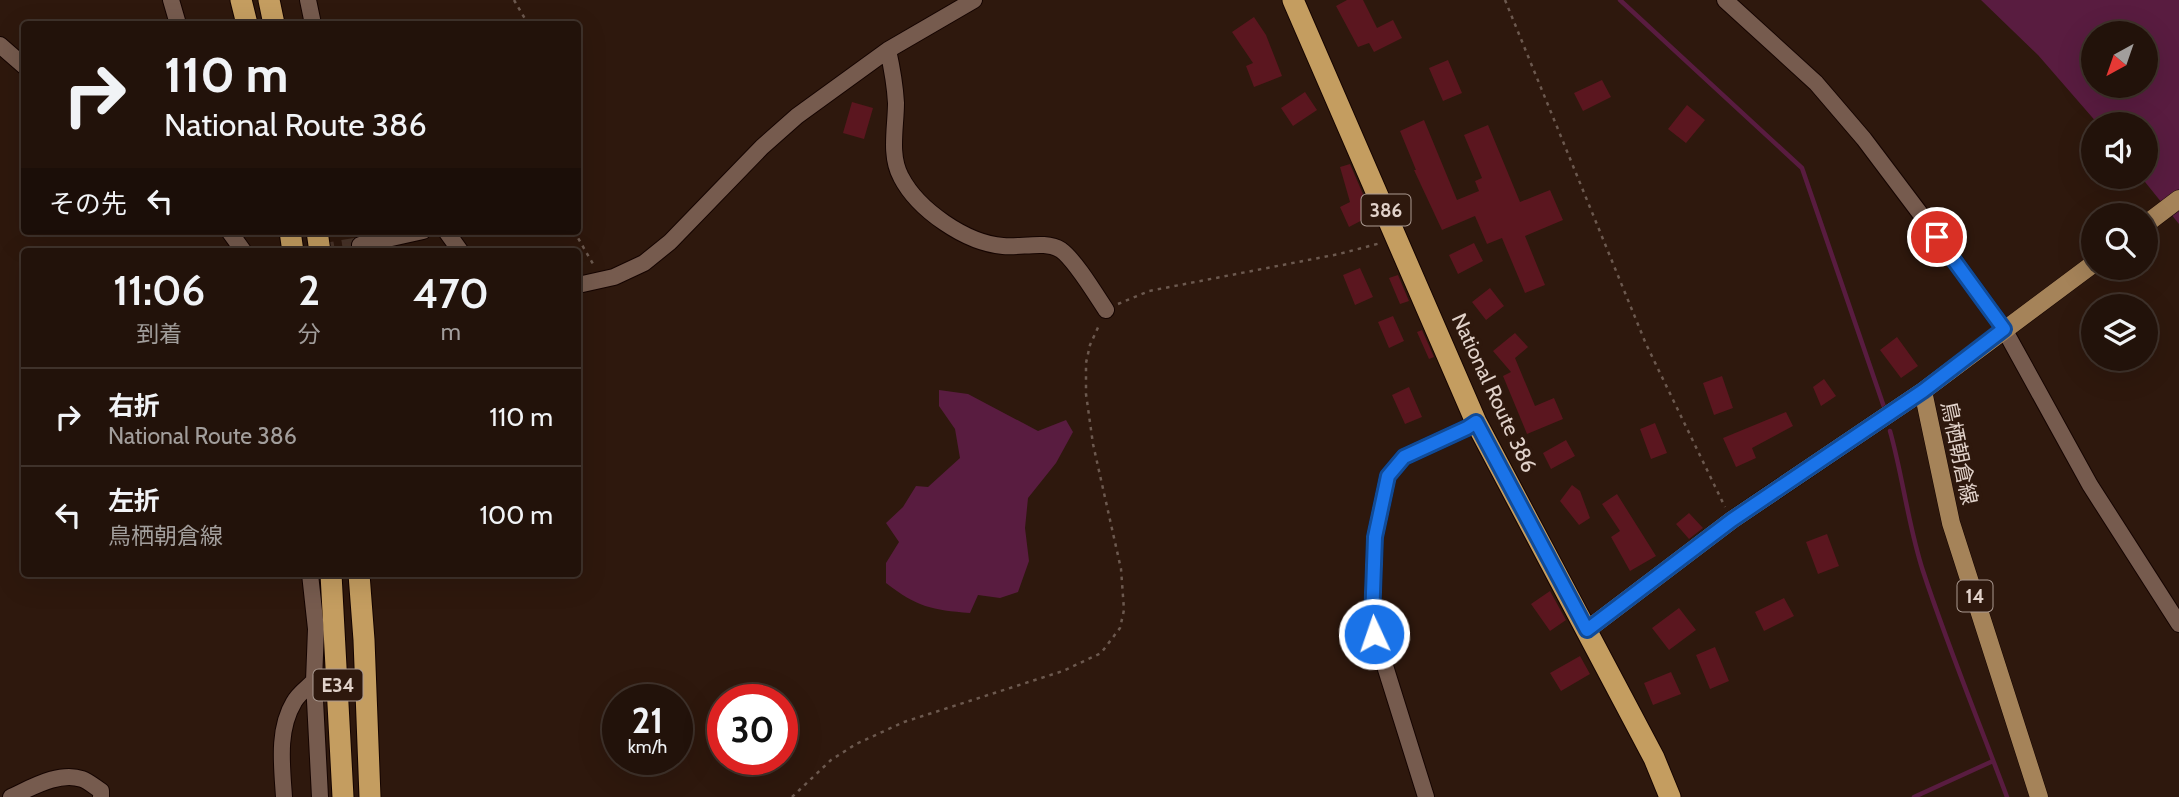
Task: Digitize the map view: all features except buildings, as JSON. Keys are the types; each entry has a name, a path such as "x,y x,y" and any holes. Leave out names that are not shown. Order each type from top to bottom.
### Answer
{"highway":[{"path":"241,0 246,21"},
{"path":"269,0 273,21"},
{"name":"National Route 386","path":"1293,0 1476,422 1654,758 1670,797"},
{"name":"E34","path":"331,577 343,797"},
{"name":"E34","path":"359,577 370,797"}],"main road":[{"path":"2158,215 2179,199"},
{"path":"1923,391 2081,273"},
{"name":"鳥栖朝倉線","path":"1587,630 1732,520 1923,391 1951,523 2039,797"}],"street":[{"path":"171,0 177,21"},
{"path":"308,0 312,21"},
{"path":"581,284 602,280 644,263 670,243 762,147 797,116 888,50 974,0"},
{"path":"1725,0 1816,83 1864,139 2004,329 2090,485 2179,624"},
{"path":"0,45 21,63"},
{"path":"888,50 894,77 895,153 900,175 914,197 952,228 982,243 1003,246 1049,245 1062,251 1106,310"},
{"path":"370,243 405,235"},
{"path":"1426,797 1377,648 1372,620 1375,537 1388,476 1404,457 1476,422"},
{"path":"310,577 316,629 314,681 320,797"},
{"path":"284,797 281,762 286,719 294,700 314,681"},
{"path":"11,797 45,782 68,777 83,779 101,791 102,797"}],"path":[{"path":"514,0 526,21"},
{"path":"1505,0 1646,344 1732,520"},
{"path":"576,235 602,280"},
{"path":"792,797 831,760 856,744 904,722 1063,671 1101,653 1120,628 1124,610 1122,569 1093,444 1086,394 1086,363 1090,345 1106,310 1149,291 1339,254 1387,242 1397,236"}],"shaded area":[{"path":"1981,0 2179,0 2179,224 2151,189 2158,189 2158,112 2088,112 2038,55"},
{"path":"939,390 968,394 1038,431 1066,420 1073,432 1056,463 1028,498 1025,528 1029,561 1018,592 1000,598 978,595 970,613 925,606 886,583 886,563 899,542 886,523 903,507 916,486 928,487 960,458 955,429 939,406"}],"waterway":[{"path":"1620,0 1802,168 1884,407"},
{"path":"1890,431 1923,571 2007,797"},
{"path":"1914,797 1993,761"}],"tunnel":[{"path":"342,248 360,245"}],"route":[{"path":"1374,634 1372,620 1375,537 1388,476 1404,457 1476,422 1587,630 1732,520 1923,391 2004,329 1937,237"}]}
